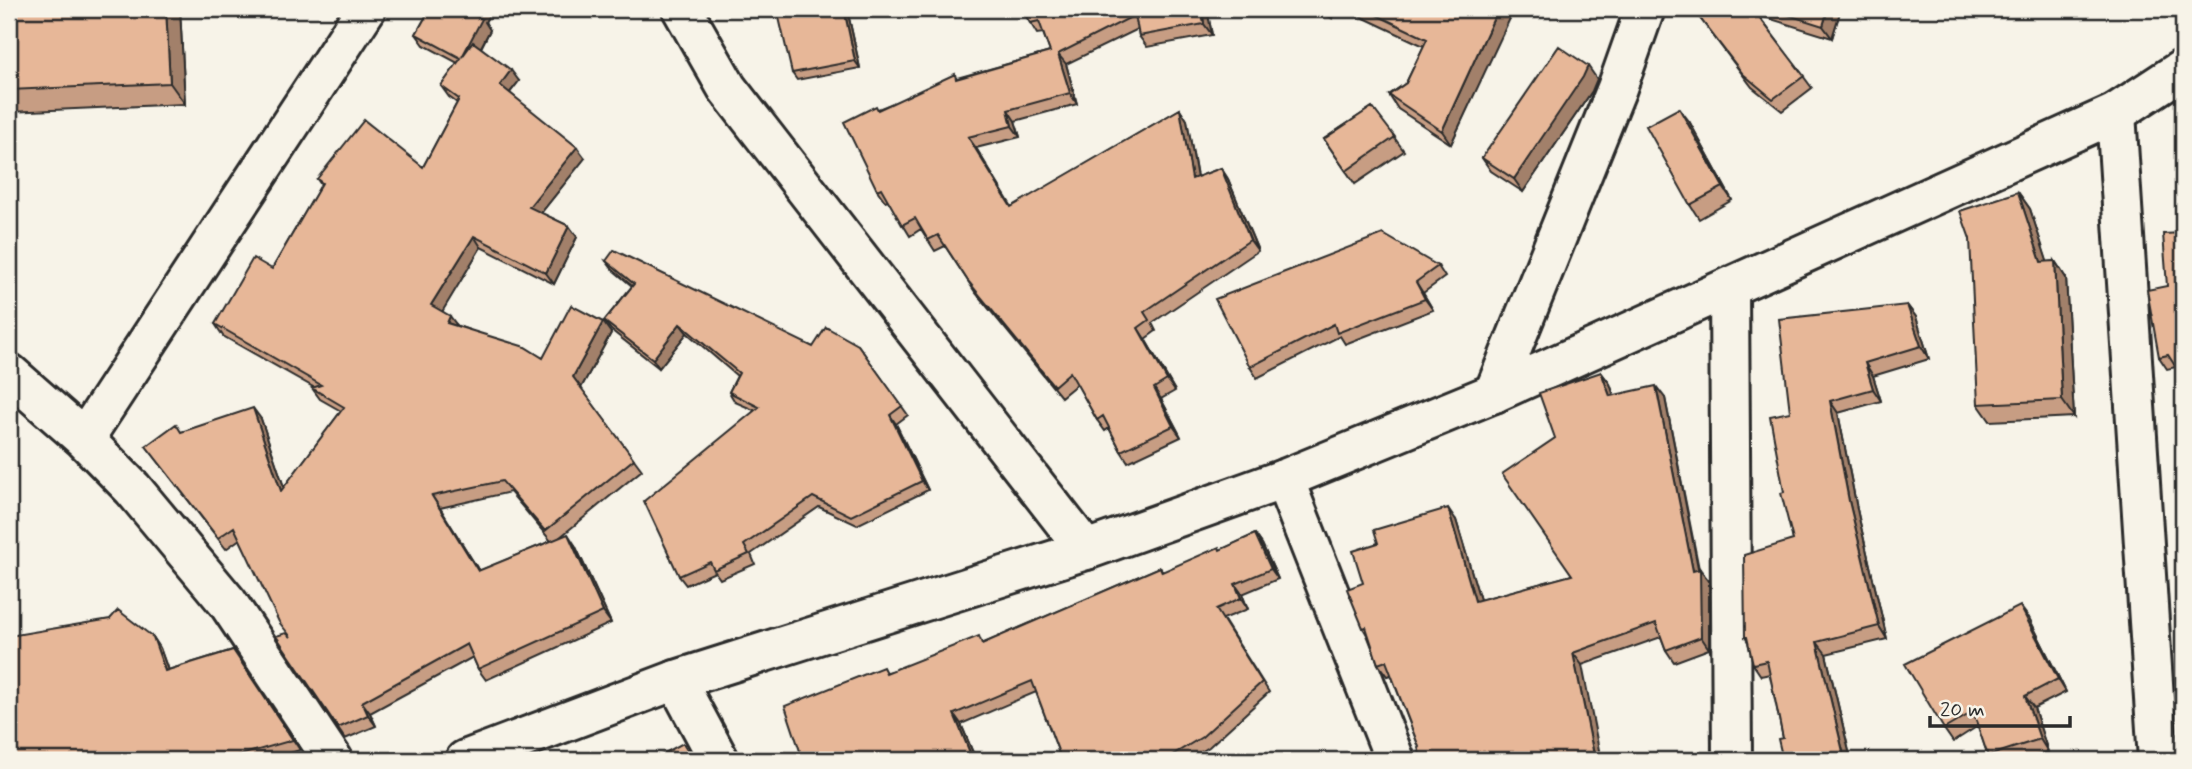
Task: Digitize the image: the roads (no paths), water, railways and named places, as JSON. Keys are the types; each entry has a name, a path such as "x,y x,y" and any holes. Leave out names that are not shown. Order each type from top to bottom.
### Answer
{"street":[{"path":"84,439 366,9"},
{"path":"682,9 727,88 1086,550"},
{"path":"1494,393 1617,88 1645,9"},
{"path":"465,760 676,680 1086,550 1284,480 1494,393 2116,113 2183,69"},
{"path":"2116,113 2158,760"},
{"path":"1730,288 1732,760"},
{"path":"9,373 84,439 133,489 228,603 332,760"},
{"path":"1284,480 1395,760"},
{"path":"676,680 719,760"}]}
